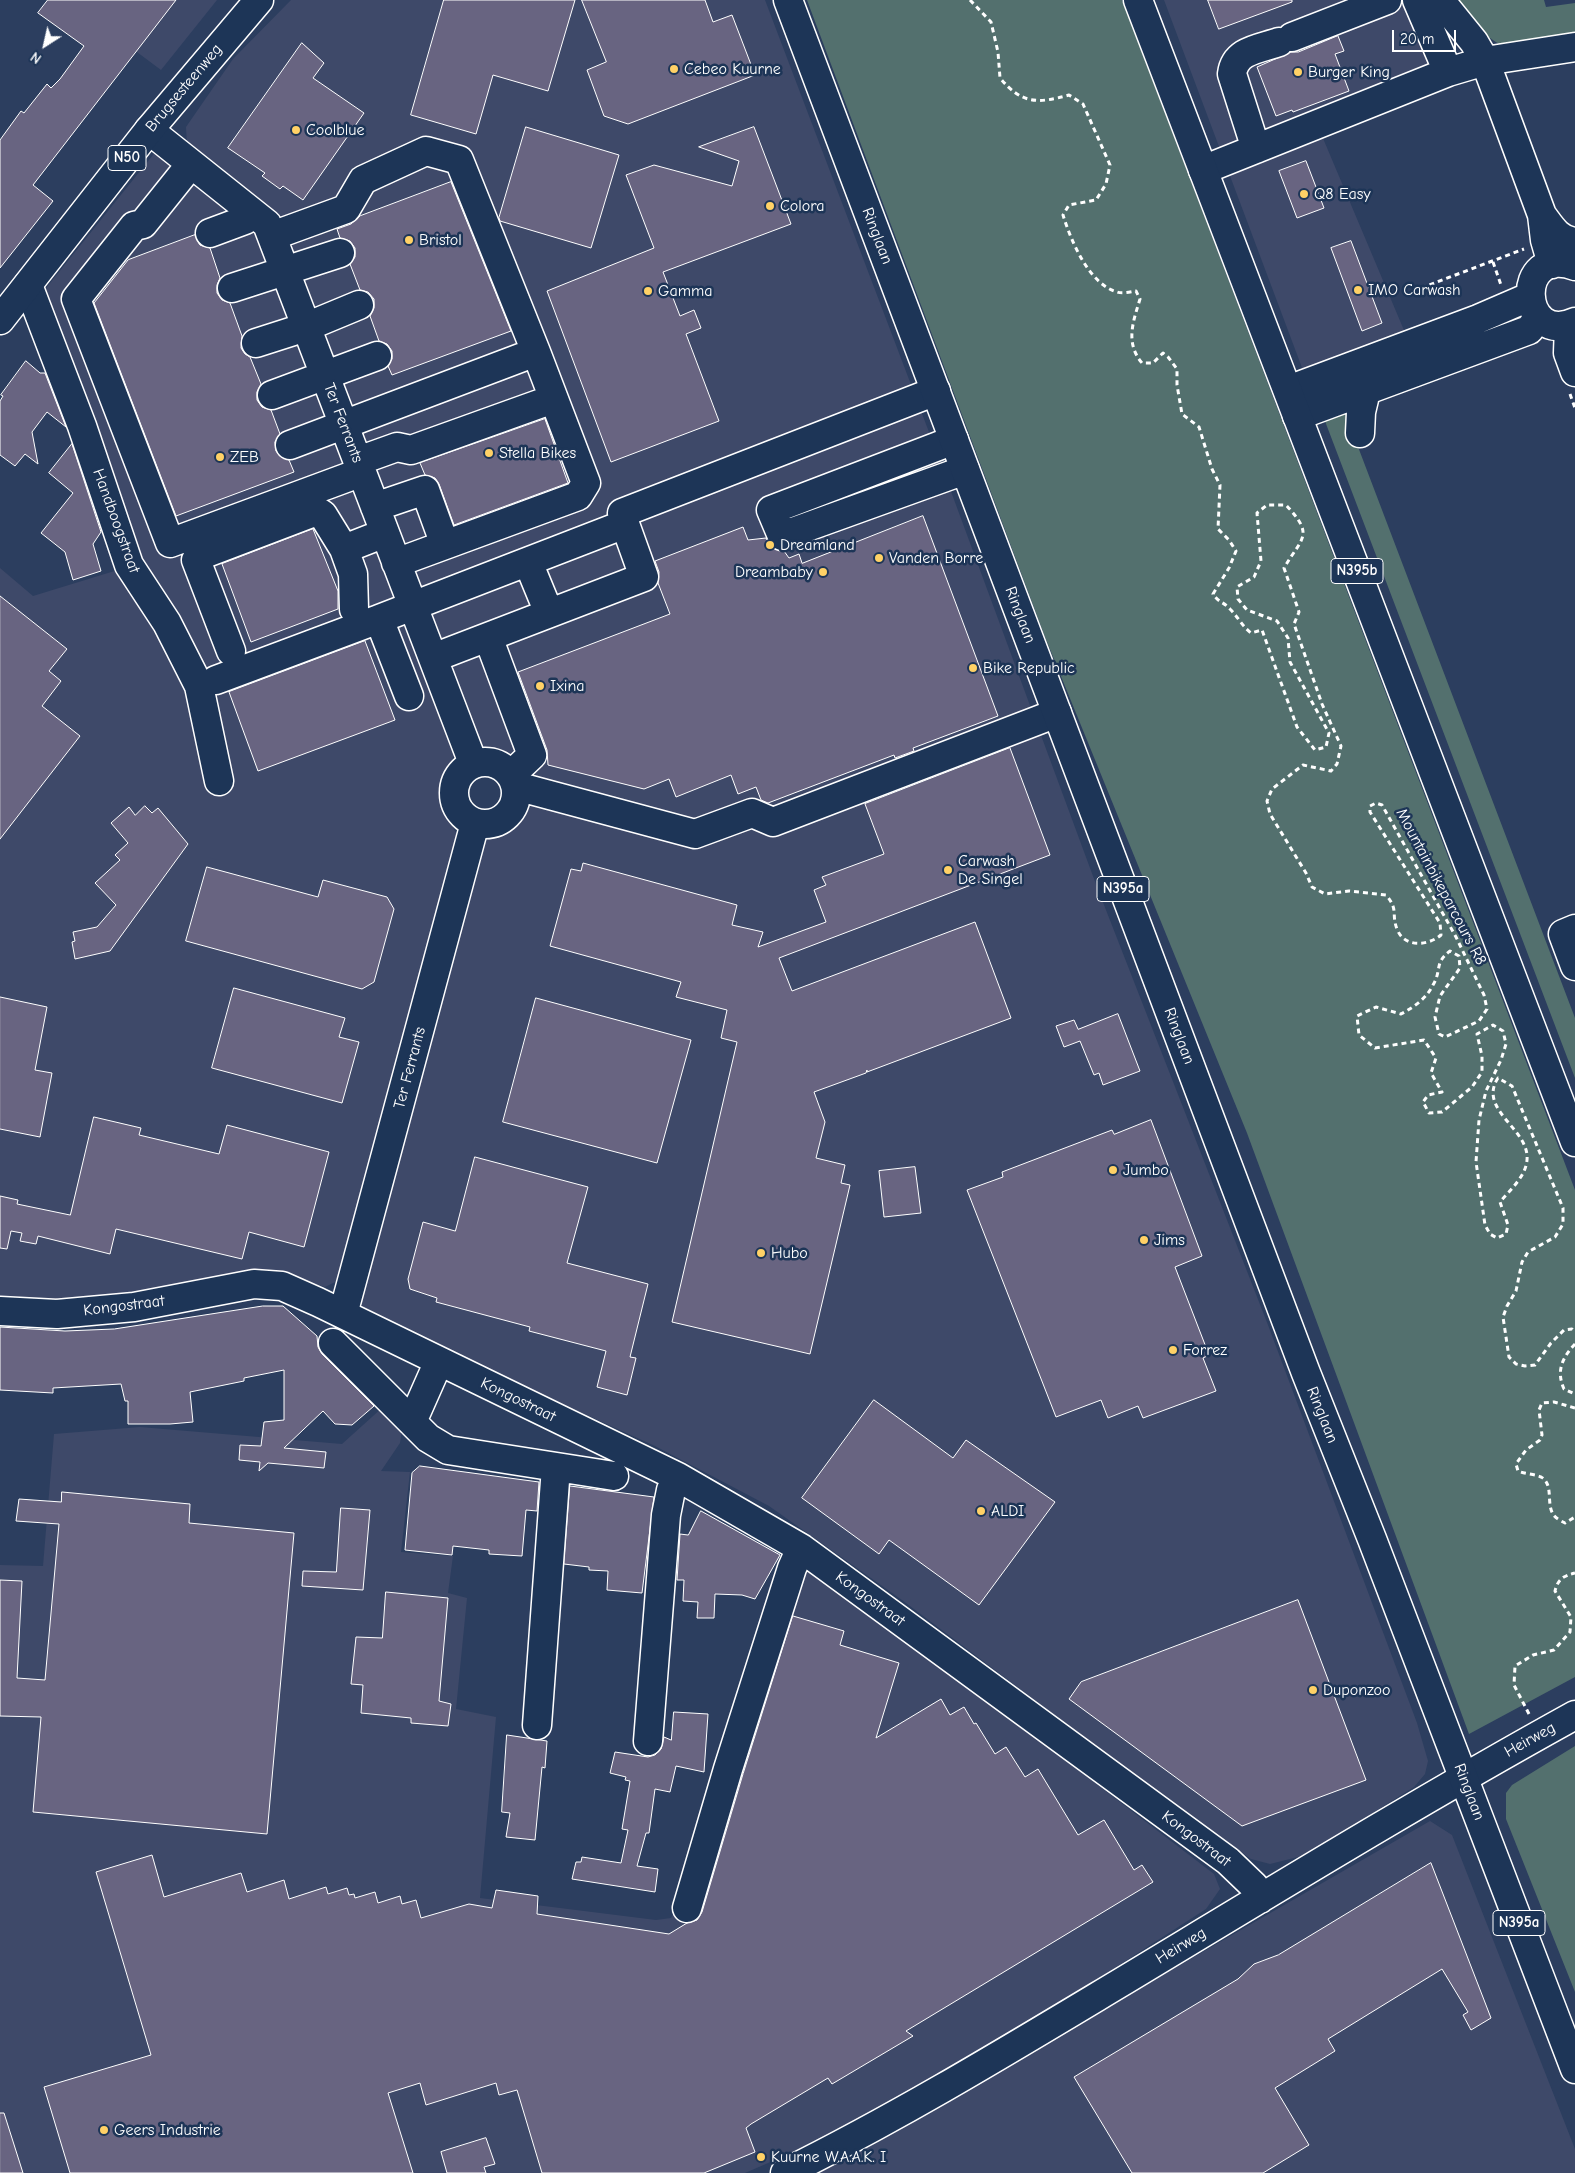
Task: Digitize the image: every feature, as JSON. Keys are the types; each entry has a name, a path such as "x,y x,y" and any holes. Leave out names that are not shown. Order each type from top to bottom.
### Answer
{"street":[{"name":"Brugsesteenweg","path":"0,320 149,130 259,0"},
{"name":"Ringlaan","path":"788,0 1306,1373 1575,2070"},
{"name":"N395b","path":"1138,0 1575,1142"},
{"path":"1256,149 1232,74 1233,66 1240,56 1387,0"},
{"path":"1417,0 1448,72"},
{"path":"1440,0 1474,42 1486,61 1554,246"},
{"path":"1203,170 1448,72 1486,61 1575,46"},
{"name":"Ter Ferrants","path":"149,130 267,224 473,763"},
{"path":"272,236 346,209 362,180 426,151 459,160 586,483 578,496 396,563"},
{"path":"192,164 143,224 134,226 76,299 170,543 360,466 397,448 412,450 553,399"},
{"path":"210,233 245,220 250,210"},
{"path":"1532,314 1530,286 1535,276 1543,268 1558,235 1565,240 1575,242"},
{"path":"232,288 340,253"},
{"name":"Handboogstraat","path":"28,285 82,426 130,565 167,623 199,686 219,781"},
{"path":"256,343 306,327 359,305"},
{"path":"1298,416 1366,391 1532,314"},
{"path":"1288,390 1478,319 1532,314 1547,323 1558,326 1572,323 1568,353 1575,372"},
{"path":"290,444 536,352"},
{"path":"272,395 325,377 377,356"},
{"path":"433,658 644,577 622,513 936,391"},
{"path":"1360,433 1361,412 1366,391"},
{"path":"954,440 771,510 782,536 965,470"},
{"path":"375,507 425,490 445,545"},
{"path":"231,651 196,560 204,554 317,511 323,514 344,549 367,614 409,696"},
{"path":"216,680 367,614 413,607 626,524"},
{"path":"344,549 385,533"},
{"path":"528,562 549,613"},
{"path":"488,637 532,755 513,780"},
{"path":"513,780 694,834 752,813 773,822 1057,713"},
{"path":"489,761 500,765 513,780 516,796 513,807 506,816 497,822 486,825 475,823 462,815 456,806 453,795 454,784 460,773 473,763 489,761"},
{"name":"Ter Ferrants","path":"341,1313 346,1303 403,1097 475,823"},
{"path":"1569,932 1575,966"},
{"name":"Kongostraat","path":"0,1311 57,1314 134,1306 254,1284 282,1286 341,1313 678,1477 801,1548 1228,1861 1254,1886 1260,1899"},
{"path":"332,1342 428,1438 448,1450 614,1476"},
{"path":"412,1422 439,1361"},
{"path":"537,1725 556,1467"},
{"path":"648,1741 666,1515 671,1490 678,1477"},
{"path":"687,1908 728,1769 792,1568 801,1548"},
{"name":"Heirweg","path":"785,2173 950,2084 1463,1777 1575,1715"}],"path":[{"name":"Mountainbikeparcours R8","path":"970,0 991,22 998,52 1000,78 1019,97 1046,102 1069,96 1082,104 1110,165 1106,184 1096,200 1069,205 1063,215 1070,239 1099,283 1118,293 1136,291 1140,299 1132,327 1133,353 1142,363 1153,363 1163,353 1177,369 1177,386 1182,414 1199,426 1212,469 1220,484 1218,530 1229,540 1236,551 1229,568 1213,594 1218,602 1230,608 1241,625 1251,633 1262,630 1297,727 1315,750 1326,747 1329,733 1290,662 1288,638 1276,620 1247,610 1238,599 1237,587 1254,577 1261,561 1257,513 1267,505 1286,506 1298,518 1304,529 1302,539 1284,568 1299,612 1294,624 1322,704 1341,746 1337,764 1331,771 1303,765 1272,789 1267,801 1270,814 1306,872 1312,887 1324,894 1350,892 1386,895 1393,903 1397,928 1403,937 1414,943 1425,944 1434,941 1441,935 1440,923 1370,812 1370,806 1376,803 1382,805 1456,937 1484,995 1487,1009 1479,1021 1445,1037 1439,1034 1435,1017 1440,996 1460,968 1459,956 1450,951 1440,958 1433,985 1417,1006 1401,1014 1376,1006 1357,1016 1359,1034 1375,1048 1424,1040 1436,1058 1431,1073 1442,1092 1428,1095 1423,1102 1428,1113 1442,1112 1472,1087 1482,1072 1482,1056 1477,1034 1493,1025 1503,1031 1506,1044 1501,1060 1486,1091 1479,1120 1476,1162 1485,1225 1490,1234 1497,1238 1506,1234 1508,1225 1500,1202 1519,1180 1528,1159 1523,1142 1499,1111 1492,1094 1494,1084 1498,1078 1512,1086 1524,1111 1562,1208 1563,1224 1554,1237 1528,1252 1522,1262 1516,1291 1503,1317 1509,1357 1516,1364 1525,1366 1535,1364 1550,1343 1564,1330 1572,1329 1575,1332"},
{"path":"1422,288 1554,246"},
{"path":"1575,1344 1560,1366 1560,1380 1564,1389 1575,1394"},
{"path":"1575,1408 1554,1402 1542,1403 1539,1421 1542,1435 1540,1440 1526,1450 1516,1464 1518,1471 1542,1478 1550,1493 1549,1505 1553,1515 1565,1523 1575,1517"},
{"path":"1540,1734 1514,1685 1515,1666 1533,1656 1554,1650 1570,1632 1571,1617 1555,1591 1557,1582 1563,1576 1575,1573"}],"shaded area":[{"path":"79,0 217,0 161,70 82,11"},
{"path":"291,0 765,0 932,440 1097,887 1268,1325 1417,1723 1428,1761 1425,1774 1414,1787 1306,1855 1270,1864 1251,1859 1174,1805 902,1600 769,1506 655,1446 375,1319 363,1307 359,1297 481,846 487,837 514,820 526,799 516,760 499,751 480,746 284,235 187,145 186,127 233,59"},
{"path":"1164,0 1423,0 1450,64 1314,117 1406,335 1304,373"},
{"path":"157,150 259,227 444,719 454,755 444,779 441,796 444,810 459,839 345,1269 337,1281 325,1287 282,1273 140,1293 33,1304 0,1299 0,568 33,596 121,569 30,308"},
{"path":"383,1407 402,1430 400,1443 381,1471 410,1472 401,1552 453,1556 448,1593 467,1598 456,1709 496,1717 480,1898 656,1920 671,1918 684,1896 789,1553 971,1688 1214,1874 1220,1889 1206,1909 1020,2029 812,2144 745,2173 0,2173 0,1565 43,1566 54,1434 140,1427 342,1444"},
{"path":"1430,1821 1452,1835 1575,2149 1575,2173 813,2173 930,2109"}],"green space":[{"path":"807,0 1122,0 1575,1190 1575,1677 1469,1734 1247,1133 1045,637"},
{"path":"1454,0 1544,0 1546,7 1575,3 1575,39 1517,49 1508,48 1499,44 1482,31"},
{"path":"1349,397 1352,431 1575,1018 1575,1078 1320,408"},
{"path":"1575,1746 1575,1992 1506,1819 1506,1793 1512,1785"}],"building":[{"path":"48,0 176,0 33,185 53,201 0,268 0,140 21,111 24,113 47,84 51,88 60,79 84,46 38,13"},
{"path":"444,0 575,0 548,91 493,75 476,134 411,115"},
{"path":"582,0 705,0 713,22 732,15 755,75 628,124 604,116 587,70 606,62"},
{"path":"1208,0 1292,0 1292,2 1219,29"},
{"path":"1338,36 1344,51 1335,54 1349,91 1293,112 1292,110 1276,116 1257,67 1291,52 1298,52"},
{"name":"Coolblue","path":"302,43 324,63 313,78 364,113 303,200 283,186 280,189 262,176 265,173 228,148"},
{"path":"526,127 619,155 591,248 500,221 499,218"},
{"path":"754,127 791,224 663,272 680,316 694,310 701,328 686,334 719,421 611,462 547,291 654,248 626,175 654,165 732,186 739,161 699,147"},
{"path":"1306,161 1324,208 1297,218 1279,171"},
{"path":"451,182 511,331 392,375 388,366 392,359 392,351 387,344 379,341 370,316 374,308 374,299 368,292 360,290 350,264 355,257 355,248 350,241 340,238 337,229 351,224 360,216"},
{"path":"195,235 200,245 210,248 220,278 217,285 217,293 222,300 230,303 242,336 241,348 250,357 261,384 257,392 257,400 262,407 271,410 280,434 275,442 276,451 281,457 289,460 294,472 176,516 94,303 128,260"},
{"name":"IMO Carwash","path":"1351,241 1382,323 1362,331 1331,248"},
{"path":"26,361 40,373 45,373 66,427 47,412 32,432 38,464 25,454 15,466 0,455 0,401 3,396 1,395"},
{"path":"545,419 568,483 454,525 439,484 435,478 425,475 420,463"},
{"path":"72,444 101,532 93,544 101,571 73,580 65,552 41,533 73,493 49,473"},
{"path":"923,516 998,716 913,748 914,751 895,758 894,755 768,803 761,800 756,787 738,794 731,775 676,797 669,779 644,789 548,765 547,750 518,672 670,614 658,583 659,572 655,561 743,527 748,540 766,538 772,548 784,551 789,558 799,554 802,563"},
{"path":"313,529 338,591 338,609 251,642 222,564"},
{"path":"0,596 67,649 49,671 61,681 42,706 80,736 0,839"},
{"path":"365,641 395,720 258,771 229,692"},
{"path":"1010,748 1050,855 779,958 792,991 975,922 1011,1018 867,1072 867,1070 866,1073 814,1092 825,1122 816,1158 845,1165 841,1183 850,1185 810,1354 672,1322 737,1042 721,1038 727,1010 676,997 681,982 550,946 571,869 581,871 583,863 737,905 732,925 763,932 758,947 826,922 814,890 826,885 822,877 884,854 865,804"},
{"path":"145,806 152,813 158,808 188,844 110,951 75,959 72,942 75,941 73,932 97,927 116,905 95,883 120,860 115,855 128,843 111,823 129,807 135,815"},
{"path":"207,867 318,897 323,880 387,897 394,909 374,982 362,989 186,941"},
{"path":"234,988 345,1018 339,1037 359,1042 342,1103 212,1068"},
{"path":"0,997 47,1007 35,1070 52,1073 40,1137 0,1129"},
{"path":"536,998 691,1040 657,1163 503,1122"},
{"path":"1118,1014 1140,1071 1103,1085 1099,1073 1094,1075 1080,1041 1064,1047 1056,1026 1074,1020 1078,1029"},
{"path":"94,1117 141,1128 139,1135 219,1154 227,1125 329,1152 304,1247 249,1232 242,1259 116,1229 110,1254 38,1236 36,1244 20,1241 22,1233 11,1231 7,1249 0,1248 0,1196 18,1200 17,1204 70,1215"},
{"path":"1151,1120 1202,1256 1175,1267 1209,1355 1203,1358 1216,1391 1143,1418 1138,1406 1108,1418 1101,1400 1056,1417 967,1190 1003,1177 1002,1172 1112,1130 1114,1134"},
{"path":"475,1157 588,1187 567,1263 648,1284 630,1357 636,1358 627,1395 597,1387 606,1351 529,1331 530,1327 436,1302 437,1298 410,1289 408,1279 423,1222 455,1231"},
{"path":"915,1167 921,1213 884,1217 879,1171"},
{"path":"263,1306 283,1306 317,1336 318,1347 322,1354 374,1406 352,1425 335,1424 323,1411 284,1448 326,1452 324,1468 268,1463 259,1471 260,1462 239,1460 240,1445 261,1446 264,1422 284,1420 284,1370 244,1378 244,1381 190,1392 193,1422 170,1424 128,1424 128,1401 125,1401 121,1384 53,1388 53,1393 0,1390 0,1327 65,1331 114,1329"},
{"path":"874,1400 953,1458 966,1440 1055,1502 979,1605 889,1540 879,1554 802,1498"},
{"path":"420,1466 539,1482 537,1511 526,1510 522,1556 489,1554 489,1550 453,1546 452,1555 405,1550 412,1473"},
{"path":"570,1486 654,1497 642,1593 607,1590 608,1571 589,1570 589,1567 564,1564"},
{"path":"62,1492 190,1504 189,1523 294,1533 267,1834 33,1812 41,1717 0,1716 0,1580 22,1581 17,1678 45,1680 59,1524 16,1521 19,1499 61,1502"},
{"path":"341,1508 370,1510 363,1590 302,1586 303,1571 336,1572"},
{"path":"701,1511 780,1555 755,1599 742,1595 715,1594 714,1618 697,1618 698,1602 683,1601 684,1580 677,1580 680,1534 688,1535"},
{"path":"386,1592 448,1598 439,1701 451,1704 448,1726 411,1723 411,1718 361,1713 363,1685 351,1684 356,1637 382,1638"},
{"path":"1298,1600 1366,1780 1242,1826 1069,1699 1081,1682"},
{"path":"793,1616 844,1631 840,1645 899,1663 876,1738 941,1699 950,1715 964,1707 995,1754 1006,1747 1025,1777 1038,1769 1078,1835 1104,1820 1134,1870 1142,1865 1153,1882 906,2031 913,2036 832,2084 828,2078 751,2124 746,2128 755,2152 704,2173 542,2173 517,2090 499,2095 496,2083 426,2105 420,2083 388,2093 413,2173 70,2173 44,2087 151,2055 96,1872 152,1855 164,1897 241,1873 247,1892 284,1880 289,1899 326,1887 328,1894 347,1888 349,1895 354,1894 355,1898 375,1892 378,1903 400,1896 402,1904 416,1900 421,1918 469,1904 492,1908 496,1890 538,1896 537,1914 669,1934 687,1923 697,1920 702,1912"},
{"path":"674,1712 708,1714 704,1772 676,1766 670,1792 655,1789 649,1833 646,1833 637,1866 658,1869 655,1892 572,1879 576,1862 581,1862 582,1857 621,1863 628,1830 622,1829 630,1781 625,1780 626,1777 610,1773 615,1752 648,1757 655,1755 661,1749 664,1737 671,1740"},
{"path":"507,1735 547,1741 545,1768 542,1767 535,1840 506,1837 510,1813 502,1812"},
{"path":"1431,1863 1491,2018 1471,2030 1463,2015 1468,2012 1442,1969 1328,2039 1335,2051 1275,2088 1309,2145 1263,2173 1132,2173 1074,2077 1238,1979 1254,1964 1278,1955"},
{"path":"0,2113 4,2113 23,2173 0,2173"},
{"path":"486,2138 495,2164 484,2167 486,2173 447,2173 441,2152"}],"place":[{"name":"Cebeo Kuurne","path":"674,69"},
{"name":"Burger King","path":"1298,72"},
{"name":"Coolblue","path":"296,130"},
{"name":"Q8 Easy","path":"1304,194"},
{"name":"Colora","path":"770,206"},
{"name":"Bristol","path":"409,240"},
{"name":"IMO Carwash","path":"1358,290"},
{"name":"Gamma","path":"648,291"},
{"name":"Stella Bikes","path":"489,453"},
{"name":"ZEB","path":"220,457"},
{"name":"Dreamland","path":"770,545"},
{"name":"Vanden Borre","path":"879,558"},
{"name":"Dreambaby","path":"823,572"},
{"name":"Bike Republic","path":"973,668"},
{"name":"Ixina","path":"540,686"},
{"name":"Carwash De Singel","path":"948,870"},
{"name":"Jumbo","path":"1113,1170"},
{"name":"Jims","path":"1144,1240"},
{"name":"Hubo","path":"761,1253"},
{"name":"Forrez","path":"1173,1350"},
{"name":"ALDI","path":"981,1511"},
{"name":"Duponzoo","path":"1313,1690"},
{"name":"Geers Industrie","path":"104,2130"},
{"name":"Kuurne W.A.A.K. I","path":"761,2157"}]}
